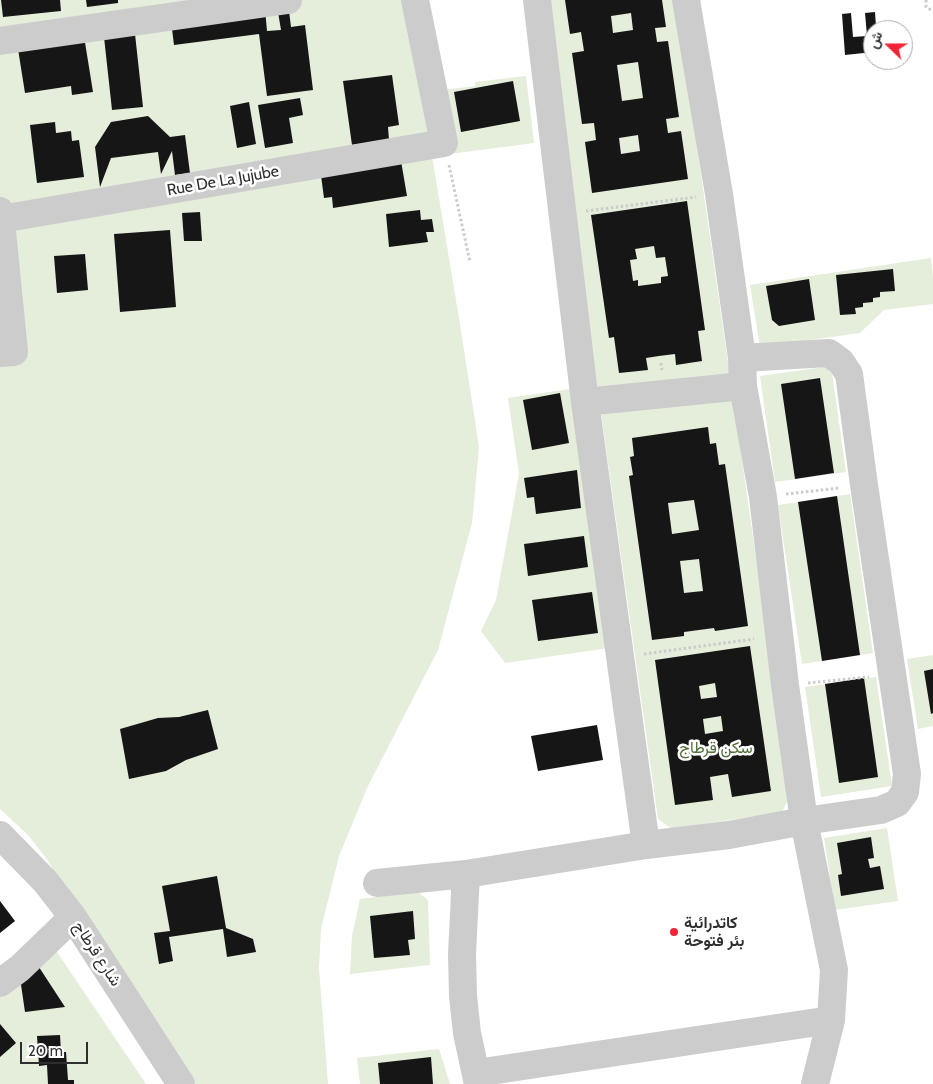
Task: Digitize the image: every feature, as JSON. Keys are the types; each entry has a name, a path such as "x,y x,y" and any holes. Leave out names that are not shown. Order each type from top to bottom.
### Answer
{"street":[{"path":"0,41 288,0"},
{"path":"415,0 444,143"},
{"path":"537,0 586,402 646,845"},
{"path":"686,0 719,194 742,358 743,386 763,497 785,685 804,821 834,970 831,1020 815,1084"},
{"name":"Rue De La Jujube","path":"1,215 444,143"},
{"path":"0,353 14,352 1,215"},
{"path":"377,883 466,874 646,845 729,835 804,821 881,810 898,804 905,792 906,774 849,374 841,362 829,353 742,358"},
{"path":"586,402 743,386"},
{"name":"شارع قرطاج","path":"0,835 45,881 73,918 181,1084"},
{"path":"466,874 463,934 463,996 466,1033 477,1078 831,1020"},
{"path":"0,984 20,968 73,918"}],"path":[{"path":"926,0 926,7 933,11"},
{"path":"444,143 470,262"},
{"path":"563,214 719,194"},
{"path":"763,497 864,485"},
{"path":"621,657 779,635"},
{"path":"785,685 891,675"}],"green space":[{"path":"0,0 406,0 479,447 472,523 438,650 368,786 339,856 321,929 319,968 328,1084 194,1084 46,858 28,835 0,809"},
{"name":"سكن قرطاج","path":"543,0 676,0 790,795 782,812 672,829 658,819"},
{"path":"526,76 534,143 450,154 443,90 475,86 475,82"},
{"path":"931,258 933,304 884,310 860,333 760,347 750,285"},
{"path":"831,366 846,472 775,482 760,376"},
{"path":"570,389 609,648 505,663 481,631 496,600 519,474 508,398"},
{"path":"850,494 873,653 802,664 778,505"},
{"path":"933,655 933,726 918,729 907,659"},
{"path":"876,677 892,786 821,797 805,687"},
{"path":"887,828 898,901 835,910 824,838"},
{"path":"418,892 428,900 430,965 350,974 352,936 360,899"},
{"path":"55,949 146,1084 0,1084 0,985"},
{"path":"439,1049 450,1084 360,1084 357,1058"}],"building":[{"path":"1,0 60,0 61,11 3,17"},
{"path":"86,0 118,0 118,3 87,7"},
{"path":"565,0 662,0 666,27 655,28 657,42 668,41 679,117 666,119 668,133 681,131 688,179 592,193 585,142 596,140 594,123 582,124 572,53 584,51 581,32 570,34","holes":["631,13 633,30 613,33 611,16","638,62 643,98 622,101 617,65","638,135 640,151 621,154 619,138"]},
{"path":"265,9 267,31 281,30 278,12 289,11 291,27 305,25 313,90 267,96 259,34 174,45 171,21"},
{"path":"875,12 876,20 866,20 865,13"},
{"path":"851,13 853,37 863,36 863,53 845,55 842,14"},
{"path":"83,30 93,92 72,95 71,86 25,93 18,49"},
{"path":"135,34 143,107 112,110 104,37"},
{"path":"392,75 399,125 388,127 389,140 352,145 343,81"},
{"path":"513,81 520,121 461,132 454,92"},
{"path":"300,98 303,115 289,118 293,143 265,148 258,105"},
{"path":"249,102 256,144 237,148 230,106"},
{"path":"148,116 170,137 185,135 190,173 175,175 172,151 161,174 158,152 111,158 100,187 95,147 111,122"},
{"path":"55,122 56,133 71,131 72,141 79,140 84,177 37,183 30,125"},
{"path":"400,155 407,196 333,208 332,197 324,198 320,168"},
{"path":"687,201 705,330 698,331 702,361 676,365 675,354 659,356 646,358 648,370 619,373 614,337 609,338 591,215","holes":["654,246 656,258 665,257 668,276 661,277 661,283 638,286 638,280 633,281 630,260 637,259 635,249"]},
{"path":"420,210 421,220 432,219 434,232 426,232 428,242 389,247 386,214"},
{"path":"200,212 202,241 184,241 182,213"},
{"path":"170,230 176,307 120,312 114,234"},
{"path":"85,254 88,290 57,293 54,256"},
{"path":"893,269 895,291 880,292 880,297 873,298 873,302 863,303 863,307 855,308 856,314 840,315 836,275"},
{"path":"809,279 815,320 779,326 772,320 766,286"},
{"path":"820,378 834,473 795,479 781,384"},
{"path":"560,393 569,443 532,450 523,400"},
{"path":"708,427 710,444 716,443 719,465 725,464 748,626 715,631 714,628 684,632 684,636 652,640 629,476 633,475 630,457 634,456 632,438","holes":["694,500 699,530 672,534 668,503","699,559 703,591 684,593 680,561"]},
{"path":"577,470 581,508 536,514 534,497 527,498 524,478"},
{"path":"837,496 860,655 822,661 798,502"},
{"path":"584,536 588,567 528,576 524,544"},
{"path":"592,592 598,633 538,641 532,600"},
{"path":"750,646 771,791 732,797 728,774 710,777 713,800 675,805 655,660","holes":["715,683 717,697 701,699 699,686","721,716 723,731 705,734 703,719"]},
{"path":"933,669 933,713 931,714 924,671"},
{"path":"864,678 878,777 839,783 825,684"},
{"path":"208,710 218,749 186,760 166,771 129,779 120,729 158,718 179,717"},
{"path":"597,725 603,760 538,771 531,736"},
{"path":"871,837 874,858 868,859 870,868 880,866 884,889 841,896 838,875 842,874 837,843"},
{"path":"217,876 226,928 253,939 256,952 227,957 223,929 169,937 173,961 159,964 154,933 170,931 162,886"},
{"path":"0,901 15,921 0,933"},
{"path":"413,911 415,939 408,940 410,955 374,958 370,916"},
{"path":"35,961 65,1007 25,1012 19,971"},
{"path":"0,1024 16,1043 0,1057"},
{"path":"60,1035 61,1052 66,1052 68,1080 74,1080 74,1084 48,1084 47,1065 39,1066 37,1036"},
{"path":"431,1057 433,1084 380,1084 378,1063"}],"place":[{"name":"كاتدرائية بئر فتوحة","path":"674,932"}]}
